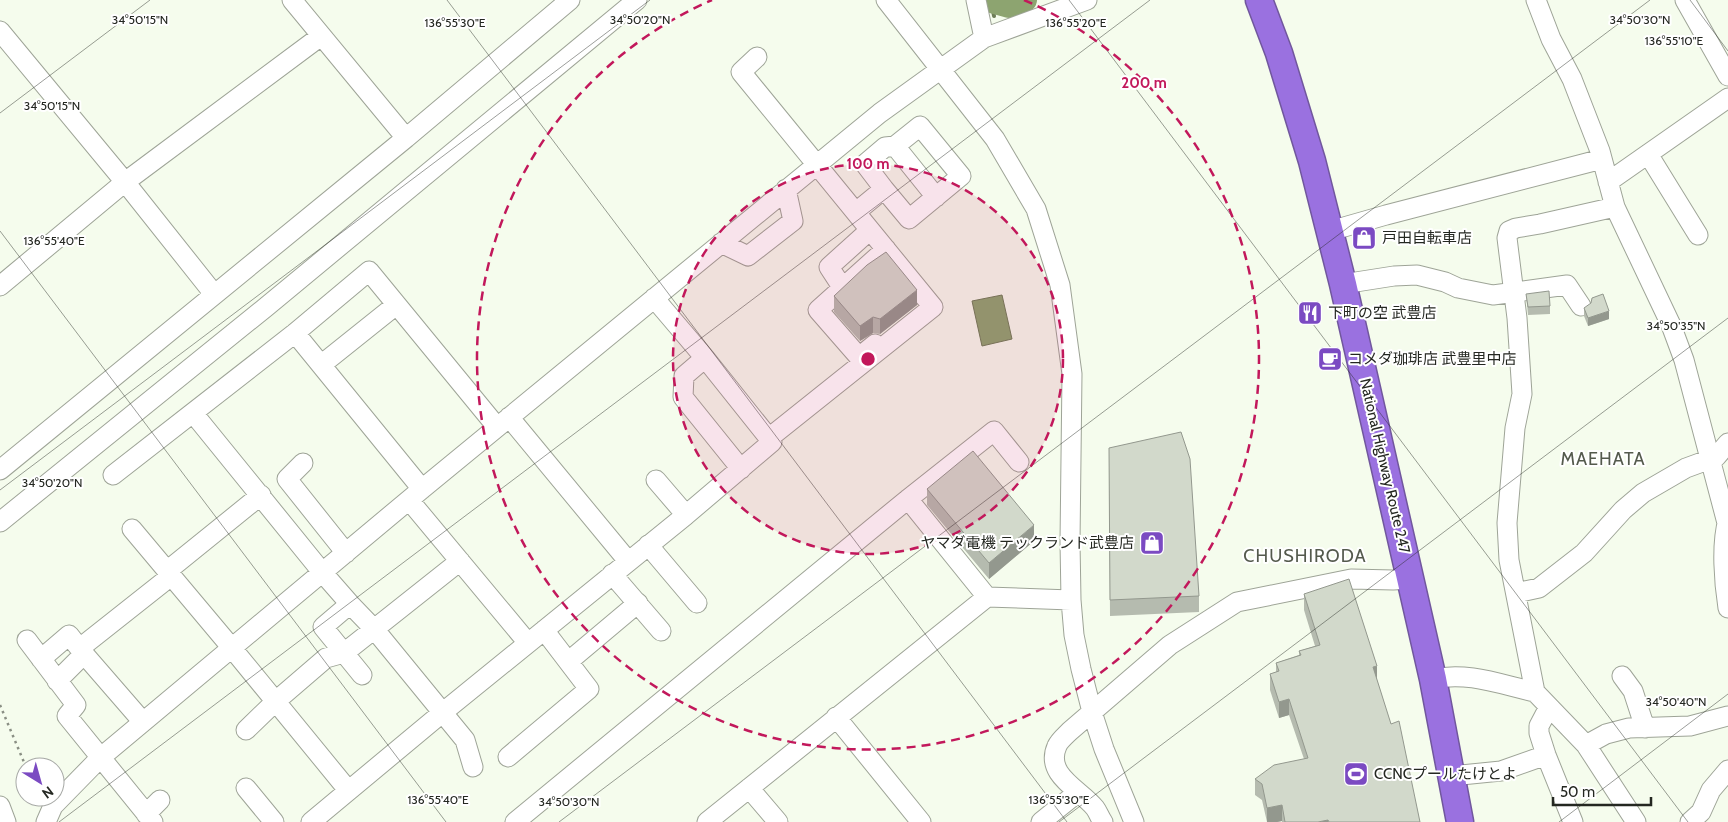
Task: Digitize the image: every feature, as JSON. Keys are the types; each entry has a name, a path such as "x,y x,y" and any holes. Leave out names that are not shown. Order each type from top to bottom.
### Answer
{"highway":[{"name":"National Highway Route 247","path":"1259,0 1312,161 1343,284 1433,678 1460,822"}],"street":[{"path":"292,0 406,138"},
{"path":"0,470 406,138 570,0"},
{"path":"0,522 266,308 637,0"},
{"path":"886,0 995,139 1036,209 1060,285 1072,374 1071,600 1081,669 1092,712 1104,749 1134,822"},
{"path":"976,0 984,38"},
{"path":"46,822 53,806 100,758 503,422 880,113 984,38 1087,0"},
{"path":"1536,0 1551,39 1572,79 1602,160 1615,208 1671,325 1681,351 1727,522 1725,570 1728,608"},
{"path":"1685,0 1728,76"},
{"path":"0,31 125,182 214,294"},
{"path":"0,286 125,182 321,36"},
{"path":"757,57 741,72 932,305"},
{"path":"1608,182 1728,98"},
{"path":"920,126 961,176 908,219 884,189 865,164 885,147 895,146 920,126"},
{"path":"895,146 936,197"},
{"path":"1648,154 1698,235"},
{"path":"1330,232 1386,215 1602,160"},
{"path":"721,243 748,256 793,221 786,189"},
{"path":"856,212 884,189"},
{"path":"1615,208 1509,231 1507,238 1517,318 1522,394 1515,428 1507,523 1509,560 1535,692 1586,745 1636,822"},
{"path":"842,287 829,266 870,230"},
{"path":"886,249 818,310 859,357 932,305"},
{"path":"113,475 295,332 369,271 396,305 628,561"},
{"path":"1343,284 1394,276 1417,275 1445,282 1458,288 1493,295 1567,285 1581,306"},
{"path":"311,822 442,712 686,516 772,442 654,298"},
{"path":"321,365 396,305"},
{"path":"769,438 932,305"},
{"path":"295,332 416,495 460,561 528,643"},
{"path":"705,358 684,376 683,398 741,469"},
{"path":"193,413 322,572 375,630 465,740 473,767"},
{"path":"515,822 908,499 994,431 1019,462"},
{"path":"1516,593 1539,588 1584,553 1623,510 1643,493 1686,468 1716,457 1728,443"},
{"path":"303,463 287,479 346,553"},
{"path":"656,480 686,516"},
{"path":"57,680 82,651 169,573 261,495"},
{"path":"908,499 987,597"},
{"path":"132,529 232,647 348,790"},
{"path":"648,545 696,603"},
{"path":"246,730 326,658 344,654 460,561"},
{"path":"612,574 661,631"},
{"path":"1103,822 1094,807 1077,793 1058,771 1054,758 1057,745 1070,731 1170,645 1237,602 1350,579 1411,579"},
{"path":"707,822 987,597 1071,600"},
{"path":"350,604 323,627 362,676"},
{"path":"569,661 638,604"},
{"path":"508,757 589,689 544,630"},
{"path":"41,659 68,634 143,722"},
{"path":"27,640 76,705 67,716 150,818 160,800"},
{"path":"1433,678 1443,676 1466,677 1535,692"},
{"path":"1622,676 1633,691 1645,728"},
{"path":"1549,707 1539,726 1539,733 1573,822"},
{"path":"1586,745 1606,734 1629,728 1690,726 1728,716"},
{"path":"836,717 921,822"},
{"path":"1451,776 1500,771 1546,755"},
{"path":"1690,822 1701,812 1716,782 1728,770"},
{"path":"246,788 274,822"},
{"path":"749,788 778,822"},
{"path":"1040,822 1077,793"},
{"path":"0,806 6,822"}],"path":[{"path":"0,705 22,757"}],"shaded area":[{"path":"1002,295 1012,339 982,346 972,301"}],"building":[{"path":"886,252 917,290 880,319 873,317 860,326 834,296 867,265"},
{"path":"1549,291 1550,306 1528,307 1526,294"},
{"path":"1603,294 1609,311 1588,318 1584,308 1591,303 1592,298"},
{"name":"ヤマダ電機 テックランド武豊店","path":"1181,432 1190,459 1199,596 1110,600 1109,448"},
{"path":"973,451 1034,525 989,563 927,489"},
{"path":"1349,579 1377,666 1373,667 1391,724 1399,721 1420,822 1329,822 1328,820 1318,822 1285,822 1282,805 1267,808 1262,784 1255,779 1274,765 1308,758 1289,699 1279,702 1270,674 1279,671 1276,663 1301,655 1299,651 1320,645 1304,594"}],"waterway":[{"path":"991,0 994,16"},
{"path":"991,1 1009,6 1025,0"}],"place":[{"name":"戸田自転車店","path":"1364,238"},
{"name":"下町の空 武豊店","path":"1310,313"},
{"name":"コメダ珈琲店 武豊里中店","path":"1330,359"},
{"name":"ヤマダ電機 テックランド武豊店","path":"1152,543"},
{"name":"CCNCプールたけとよ","path":"1356,774"}],"district":[{"name":"MAEHATA","path":"1603,459"},
{"name":"CHUSHIRODA","path":"1305,556"}]}
